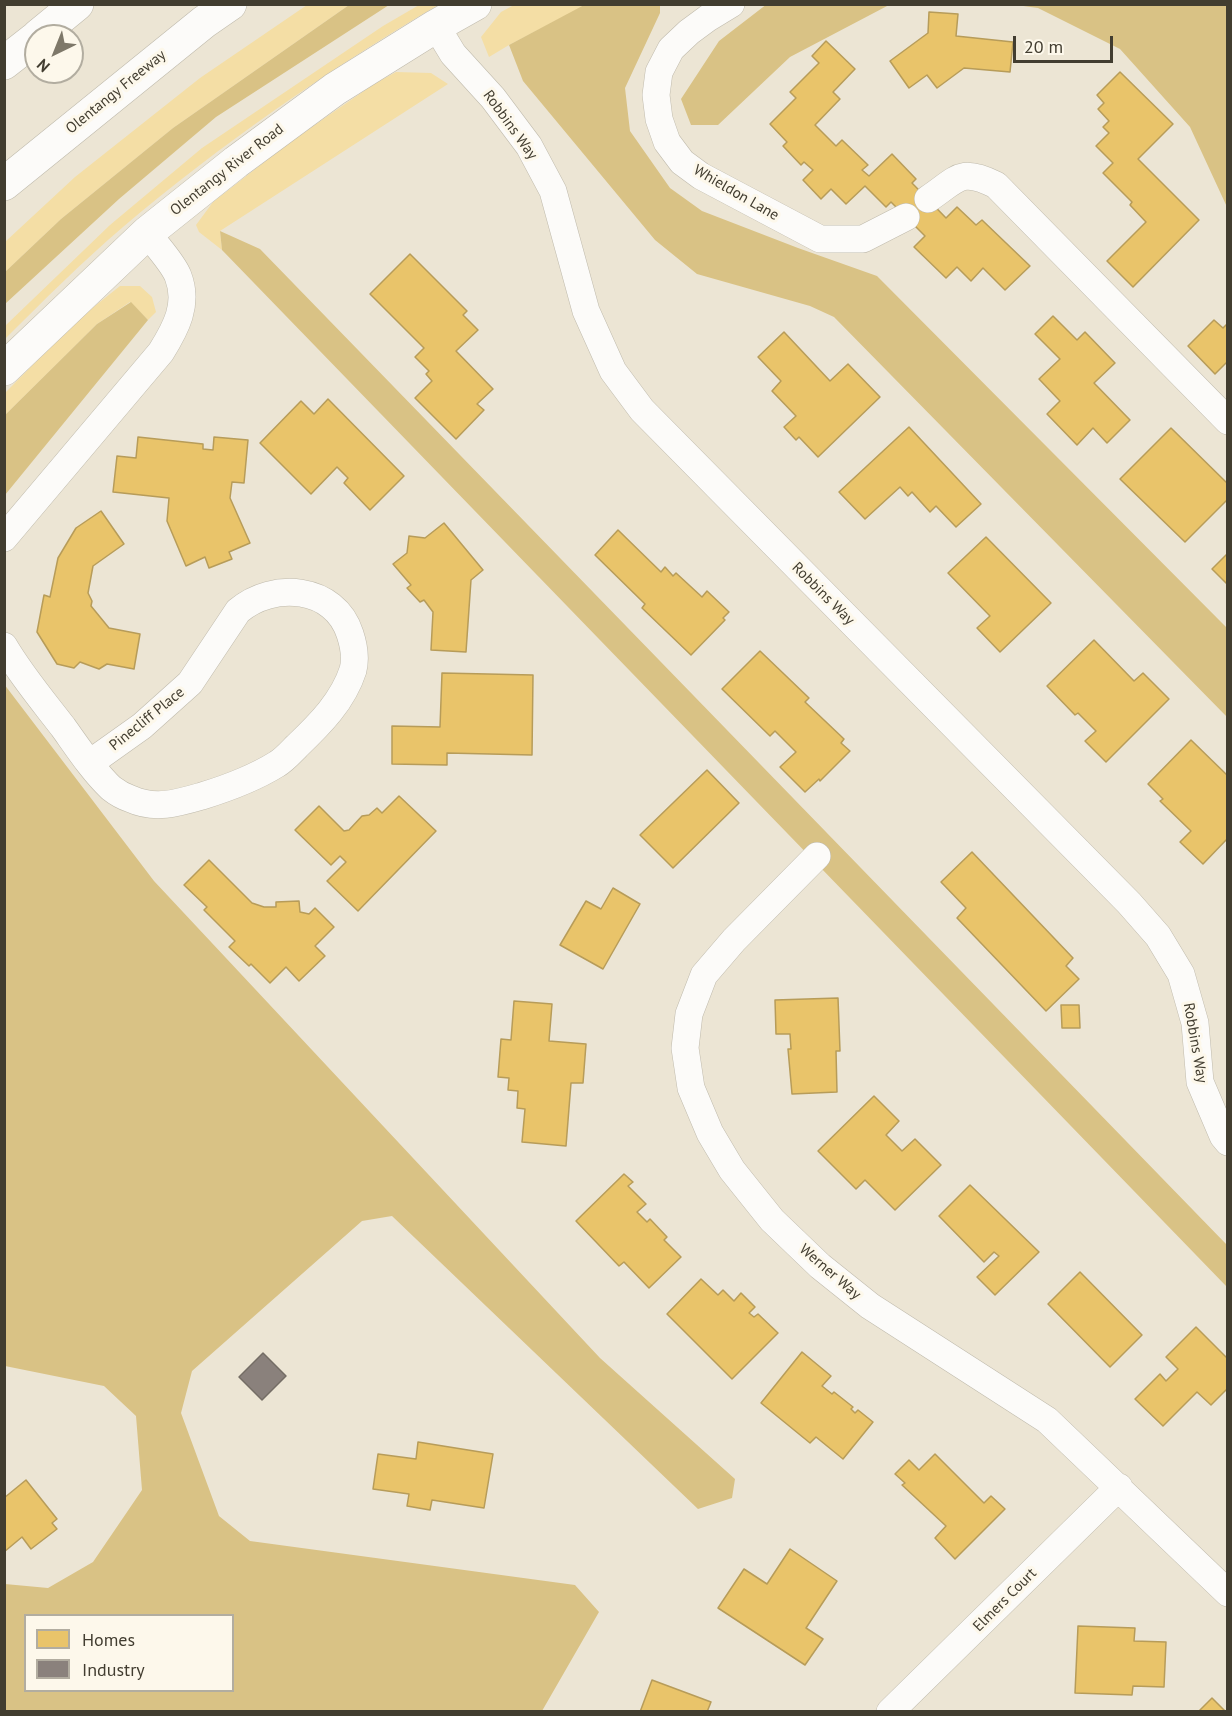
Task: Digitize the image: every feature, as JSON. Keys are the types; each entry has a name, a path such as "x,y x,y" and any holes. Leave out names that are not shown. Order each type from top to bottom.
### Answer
{"main road":[{"path":"53,24 77,4"},
{"name":"Olentangy Freeway","path":"4,184 204,22 230,4"},
{"name":"Olentangy River Road","path":"4,369 147,233 236,162 335,89 475,4"},
{"path":"4,63 24,47"}],"street":[{"name":"Whieldon Lane","path":"731,4 689,32 671,49 659,72 656,95 659,119 667,142 682,162 701,176 820,239 863,239 906,217"},
{"name":"Robbins Way","path":"436,26 453,54 493,98 529,146 553,191 586,311 614,371 642,410 1129,903 1158,936 1181,974 1195,1023 1200,1082 1227,1142"},
{"path":"928,199 959,177 978,176 996,185 1227,421"},
{"path":"4,538 161,352 172,334 180,316 182,296 177,275 147,233"},
{"name":"Pinecliff Place","path":"4,646 90,764 112,789 132,800 153,805 174,804 220,791 279,763 323,722 342,695 353,669 355,656 348,628 330,605 304,592 275,592 249,602 238,611 190,683 142,726 90,764"},
{"name":"Werner Way","path":"817,856 734,940 704,975 689,1014 685,1048 692,1088 710,1133 732,1170 772,1220 820,1266 870,1306 1047,1420 1227,1593"},
{"name":"Elmers Court","path":"890,1712 1119,1487"}],"shaded area":[{"path":"586,4 660,5 660,13 625,88 630,131 670,188 702,211 877,276 1227,628 1227,717 834,317 810,306 697,274 655,240 523,81 509,45"},
{"path":"767,4 889,5 790,57 718,125 691,125 681,99 719,41"},
{"path":"307,5 349,5 173,128 61,219 5,272 5,242 75,177 200,78"},
{"path":"349,5 389,5 216,117 119,199 5,304 5,272 61,219 173,128"},
{"path":"419,5 438,5 356,55 276,109 198,166 108,240 5,339 5,326 110,225 202,148 383,26"},
{"path":"514,5 586,5 489,57 481,37 501,12"},
{"path":"1016,5 1227,5 1227,207 1190,127 1120,49 1038,8"},
{"path":"396,72 431,73 448,84 220,231 222,250 199,232 196,225 213,202 290,142 374,84"},
{"path":"220,231 260,249 1227,1245 1227,1287 222,250"},
{"path":"120,286 140,286 152,297 156,312 148,320 130,302 97,324 5,415 5,393 76,321"},
{"path":"131,302 148,320 5,495 5,415 97,324"},
{"path":"4,684 154,881 600,1358 735,1479 732,1498 698,1509 392,1216 362,1221 192,1371 181,1413 219,1516 250,1541 575,1585 599,1612 542,1711 5,1711 5,1584 48,1588 93,1562 142,1490 136,1416 104,1386 5,1366"}],"building: Homes":[{"path":"929,12 958,14 956,36 1013,42 1010,72 964,68 937,88 927,75 909,88 890,61 928,33"},
{"path":"826,41 855,69 833,92 840,99 815,125 836,146 842,140 868,165 862,170 869,176 892,154 916,179 912,183 946,218 957,207 976,225 982,220 1030,266 1005,290 983,268 971,281 957,267 946,278 914,247 925,236 891,202 886,207 865,186 846,204 831,189 821,199 803,180 813,170 804,162 801,165 783,146 787,142 770,124 796,98 790,92 819,63 812,56"},
{"path":"1120,72 1173,124 1138,159 1199,220 1133,287 1107,261 1146,222 1130,205 1132,202 1103,173 1113,163 1096,146 1109,133 1103,127 1109,121 1098,109 1104,103 1097,95"},
{"path":"410,254 467,311 463,315 478,330 456,351 493,389 477,404 484,410 456,439 415,398 432,381 426,374 429,371 415,357 424,348 370,294"},
{"path":"1053,316 1077,340 1085,332 1115,363 1094,383 1130,420 1107,443 1093,428 1077,445 1047,414 1060,401 1039,379 1060,359 1035,334"},
{"path":"1214,320 1223,328 1228,323 1228,361 1215,374 1188,346"},
{"path":"784,332 830,381 848,364 880,397 818,457 799,437 796,440 784,427 796,416 772,391 781,381 758,357"},
{"path":"328,399 404,476 370,510 344,483 348,478 337,467 311,494 260,443 301,401 314,414"},
{"path":"909,427 981,504 956,527 936,506 930,512 912,492 908,496 900,487 865,519 839,492"},
{"path":"1171,428 1228,484 1228,499 1185,542 1120,479"},
{"path":"138,437 203,444 203,449 213,450 214,437 248,440 244,483 232,482 230,498 250,543 229,552 232,559 209,568 205,557 186,566 167,521 169,498 113,492 117,456 136,458"},
{"path":"101,511 124,544 93,566 88,593 92,601 91,606 109,628 140,634 134,669 107,664 99,669 80,662 74,668 57,664 37,632 44,595 50,597 58,558 76,528"},
{"path":"444,523 483,570 471,580 466,652 431,650 433,612 424,600 420,602 407,588 411,585 393,564 407,553 409,536 425,538"},
{"path":"618,530 661,572 665,567 673,576 676,573 702,597 707,591 729,612 723,618 725,620 691,655 642,608 645,604 595,555"},
{"path":"986,537 1051,603 1000,652 977,628 990,616 948,573"},
{"path":"1228,553 1228,585 1212,569"},
{"path":"1094,640 1134,681 1143,673 1169,699 1106,762 1085,741 1096,731 1078,713 1075,715 1047,686"},
{"path":"760,651 809,698 805,702 844,739 841,743 850,751 820,781 819,779 805,792 780,767 796,752 775,731 770,736 722,689"},
{"path":"442,673 533,675 532,755 447,753 447,765 392,764 392,726 440,727"},
{"path":"1191,740 1228,776 1228,838 1203,864 1180,842 1191,831 1160,801 1163,799 1148,784"},
{"path":"707,770 739,803 673,868 640,835"},
{"path":"399,796 436,831 358,911 327,881 346,862 340,856 331,865 295,830 319,806 344,831 349,830 362,816 369,815 377,808 382,813"},
{"path":"972,852 1073,958 1066,966 1079,979 1046,1011 957,918 966,908 941,882"},
{"path":"209,860 252,903 264,907 276,907 276,902 299,901 300,912 309,914 315,908 334,927 315,946 325,956 299,981 286,967 270,983 229,947 235,941 204,910 207,907 184,885"},
{"path":"613,888 640,904 603,969 560,945 586,901 601,909"},
{"path":"838,998 840,1051 836,1051 837,1092 792,1094 788,1049 791,1049 790,1034 776,1034 775,1000"},
{"path":"514,1001 552,1004 549,1041 586,1044 583,1083 571,1083 566,1146 522,1142 525,1109 517,1108 518,1091 508,1090 509,1078 498,1077 501,1039 511,1040"},
{"path":"1061,1005 1079,1005 1080,1028 1062,1028"},
{"path":"874,1096 899,1121 886,1135 902,1151 915,1139 941,1165 895,1210 865,1180 856,1189 818,1151"},
{"path":"624,1174 633,1182 628,1186 646,1204 637,1212 647,1222 650,1219 667,1237 664,1240 681,1257 649,1288 624,1262 619,1266 576,1221"},
{"path":"970,1185 1039,1252 995,1295 977,1277 999,1256 994,1252 984,1262 939,1216"},
{"path":"1080,1272 1142,1335 1110,1367 1048,1304"},
{"path":"701,1279 718,1295 723,1290 734,1301 741,1293 755,1307 749,1313 754,1317 758,1314 778,1333 732,1379 667,1314"},
{"path":"1196,1327 1228,1359 1228,1388 1211,1405 1197,1392 1163,1426 1135,1399 1160,1374 1166,1381 1178,1369 1166,1357"},
{"path":"802,1352 831,1376 822,1386 853,1407 851,1409 855,1413 858,1410 873,1422 843,1459 816,1437 810,1443 761,1403"},
{"path":"418,1442 493,1454 484,1508 432,1500 430,1510 407,1506 409,1494 373,1489 378,1454 416,1459"},
{"path":"935,1454 984,1503 991,1496 1005,1509 955,1559 935,1538 946,1526 902,1485 905,1483 895,1474 909,1460 919,1470"},
{"path":"26,1480 57,1519 52,1523 57,1529 31,1549 22,1537 4,1552 4,1498"},
{"path":"790,1549 837,1581 806,1628 823,1639 805,1665 718,1608 744,1569 767,1584"},
{"path":"1078,1626 1135,1628 1134,1641 1166,1642 1164,1687 1133,1686 1132,1695 1075,1693"},
{"path":"652,1680 711,1702 707,1712 640,1712"},
{"path":"1212,1698 1226,1712 1198,1712"}],"building: Industry":[{"path":"263,1353 286,1376 262,1400 239,1377"}]}
